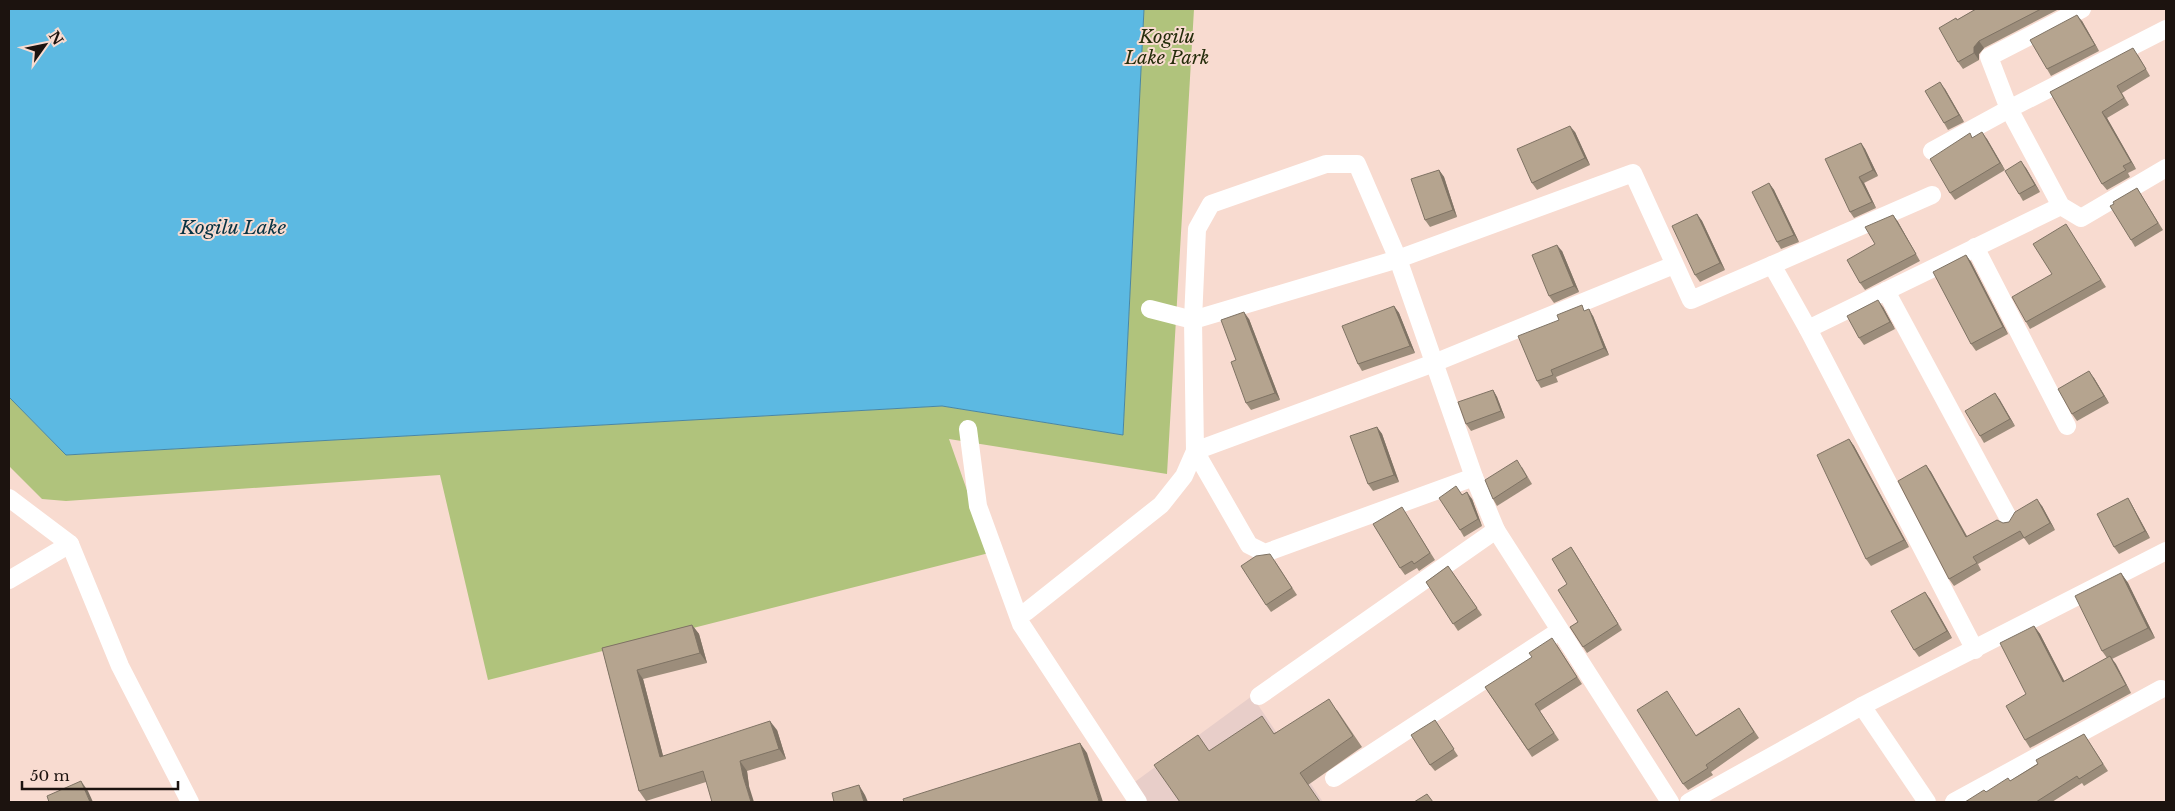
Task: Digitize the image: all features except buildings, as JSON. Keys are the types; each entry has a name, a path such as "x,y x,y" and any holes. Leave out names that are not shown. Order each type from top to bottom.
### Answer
{"street":[{"path":"2082,9 1989,57 2009,109 2061,206 2081,218 2166,168"},
{"path":"1932,151 2009,109 2166,29"},
{"path":"1026,612 1161,505 1184,476 1195,451 1193,320 1197,229 1211,204 1326,164 1357,164 1398,259 1474,478 1496,530 1670,802"},
{"path":"1150,309 1193,320 1398,259 1633,173 1691,300 1932,195"},
{"path":"1808,329 2061,206"},
{"path":"1975,247 2067,426"},
{"path":"1195,451 1434,363 1674,264"},
{"path":"1772,265 1808,329 1975,650"},
{"path":"1886,291 2009,519"},
{"path":"968,429 978,506 1021,624 1138,802"},
{"path":"1195,451 1249,545 1264,553 1474,478"},
{"path":"9,498 70,544 120,666 190,802"},
{"path":"1259,696 1496,530"},
{"path":"9,580 70,544"},
{"path":"1689,802 1862,706 2166,551"},
{"path":"1334,778 1559,631"},
{"path":"1954,802 2161,689"},
{"path":"1862,706 1927,802"}],"shaded area":[{"path":"1252,696 1323,802 1146,802 1132,784"}],"green space":[{"name":"Kogilu Lake Park","path":"1144,9 1194,9 1167,474 949,439 989,553 488,680 440,475 66,501 42,499 9,466 9,397 66,455 942,406 1123,435"}],"water":[{"name":"Kogilu Lake","path":"9,9 1144,9 1123,435 942,406 66,455 9,397"}]}
